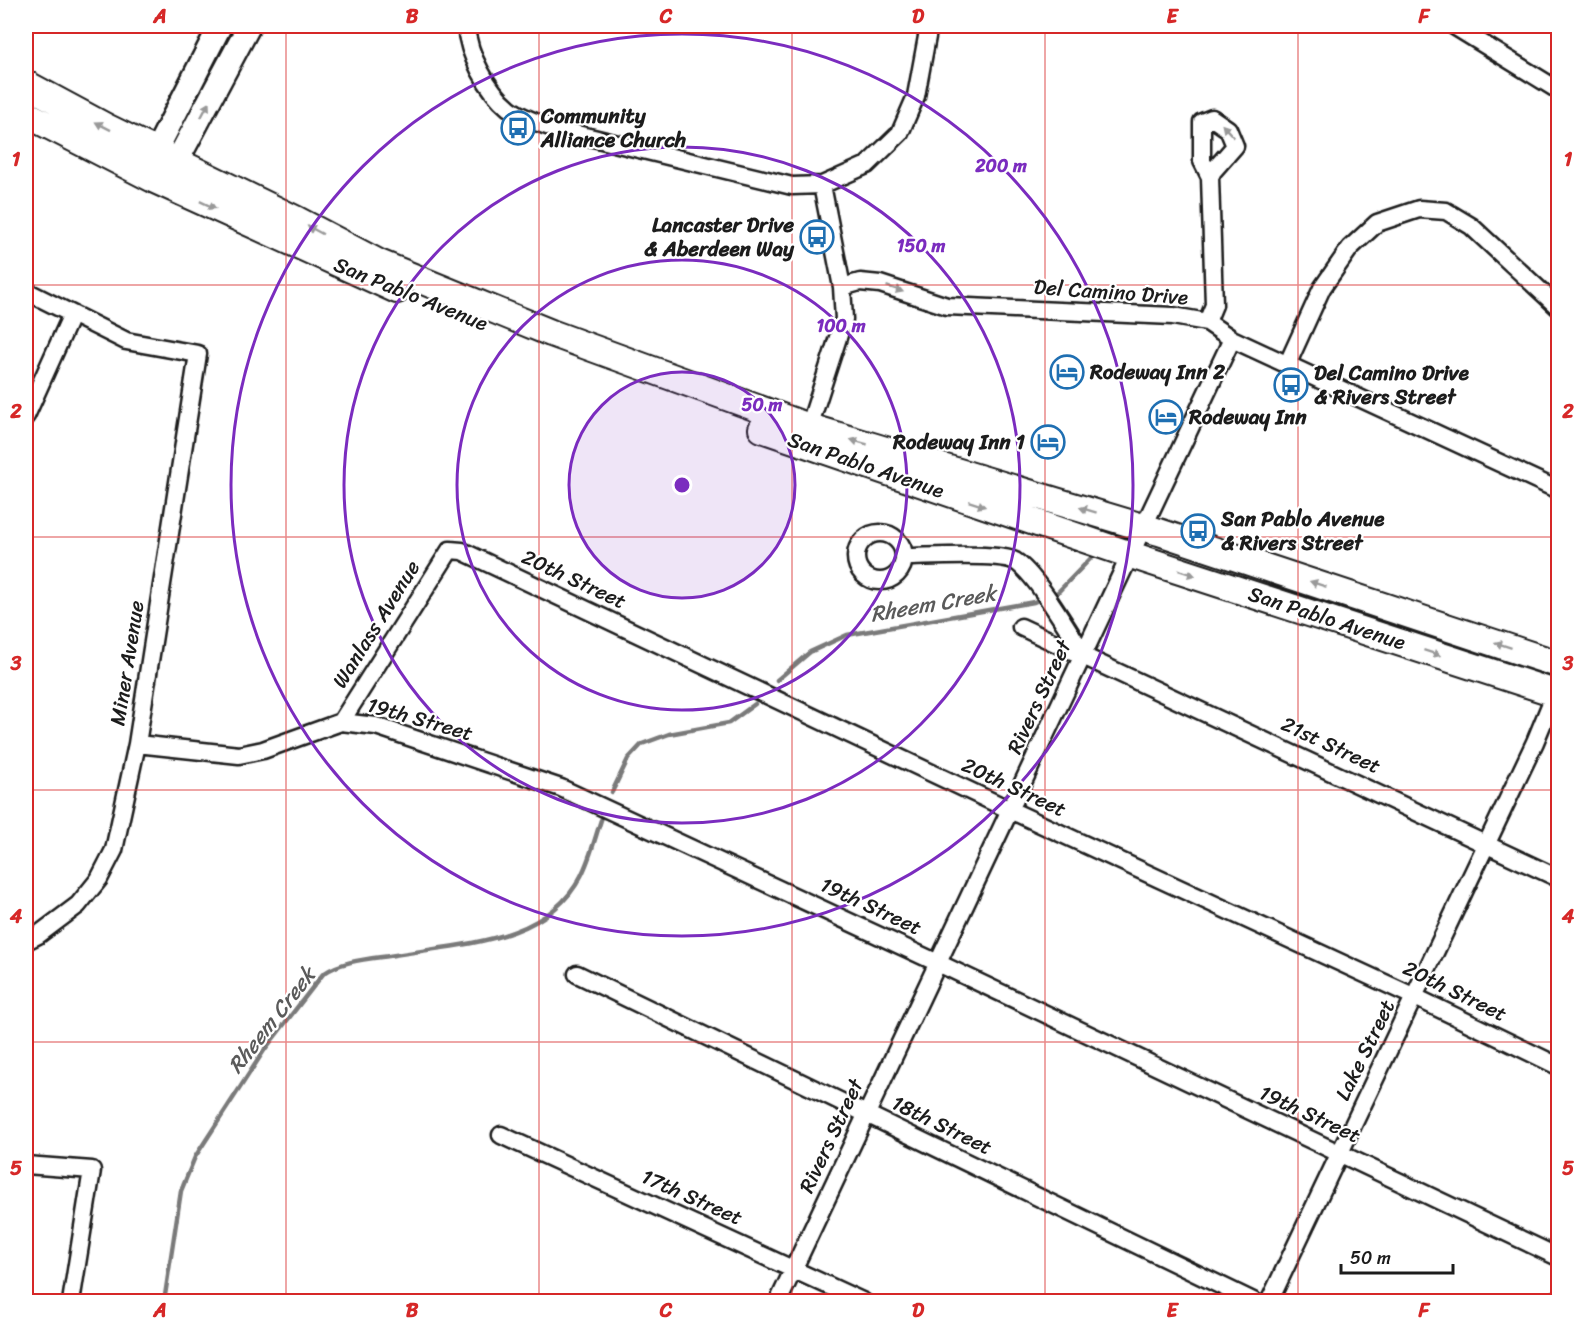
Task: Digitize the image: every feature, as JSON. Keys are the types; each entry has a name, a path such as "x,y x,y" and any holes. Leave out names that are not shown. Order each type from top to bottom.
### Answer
{"main road":[{"path":"155,180 220,26"},
{"path":"167,156 249,26"},
{"name":"San Pablo Avenue","path":"26,84 379,263 435,288 551,333 809,427 1144,527 1558,664"},
{"name":"San Pablo Avenue","path":"26,114 155,180 286,241 429,303 799,442 1131,555 1558,691"}],"street":[{"path":"466,26 471,47 490,86 509,108 532,120 556,129 792,186 822,185 867,165 900,133 916,96 929,26"},
{"path":"1454,26 1558,90"},
{"path":"1207,322 1214,304 1210,177"},
{"path":"809,427 844,319 843,287 822,185"},
{"path":"1287,365 1322,288 1350,248 1377,223 1419,209 1446,211 1471,226 1558,307"},
{"name":"Del Camino Drive","path":"843,287 860,282 880,284 947,306 1173,315 1207,322 1232,339 1558,490"},
{"path":"26,291 72,314 26,416"},
{"name":"Miner Avenue","path":"26,941 78,905 99,879 114,850 137,744 198,354 126,341 72,314"},
{"name":"Rivers Street","path":"778,1302 1232,339"},
{"name":"Wanlass Avenue","path":"342,722 450,550"},
{"name":"20th Street","path":"450,550 462,551 1558,1066"},
{"name":"21st Street","path":"905,557 990,557 1014,560 1029,574 1084,654"},
{"name":"21st Street","path":"1022,627 1084,654 1558,878"},
{"name":"Lake Street","path":"1269,1302 1558,691"},
{"name":"19th Street","path":"137,744 239,755 263,750 342,722 376,726 561,788 938,963 1558,1257"},
{"name":"18th Street","path":"577,974 1255,1302"},
{"name":"17th Street","path":"501,1135 794,1267 864,1302"},
{"path":"26,1165 92,1170 71,1302"}],"waterway":[{"name":"Rheem Creek","path":"777,680 810,652 847,635 1034,602 1058,592 1091,558"},
{"name":"Rheem Creek","path":"612,792 628,759 642,744 669,734 729,723 755,704"},
{"name":"Rheem Creek","path":"164,1302 181,1191 195,1157 265,1049 323,974 354,961 469,944 496,937 522,928 545,916 565,899 581,876 601,820"}],"place":[{"name":"Community Alliance Church","path":"518,128"},
{"name":"Lancaster Drive & Aberdeen Way","path":"817,237"},
{"name":"Rodeway Inn 2","path":"1067,372"},
{"name":"Del Camino Drive & Rivers Street","path":"1291,385"},
{"name":"Rodeway Inn","path":"1166,417"},
{"name":"Rodeway Inn 1","path":"1048,442"},
{"name":"San Pablo Avenue & Rivers Street","path":"1198,531"}]}
